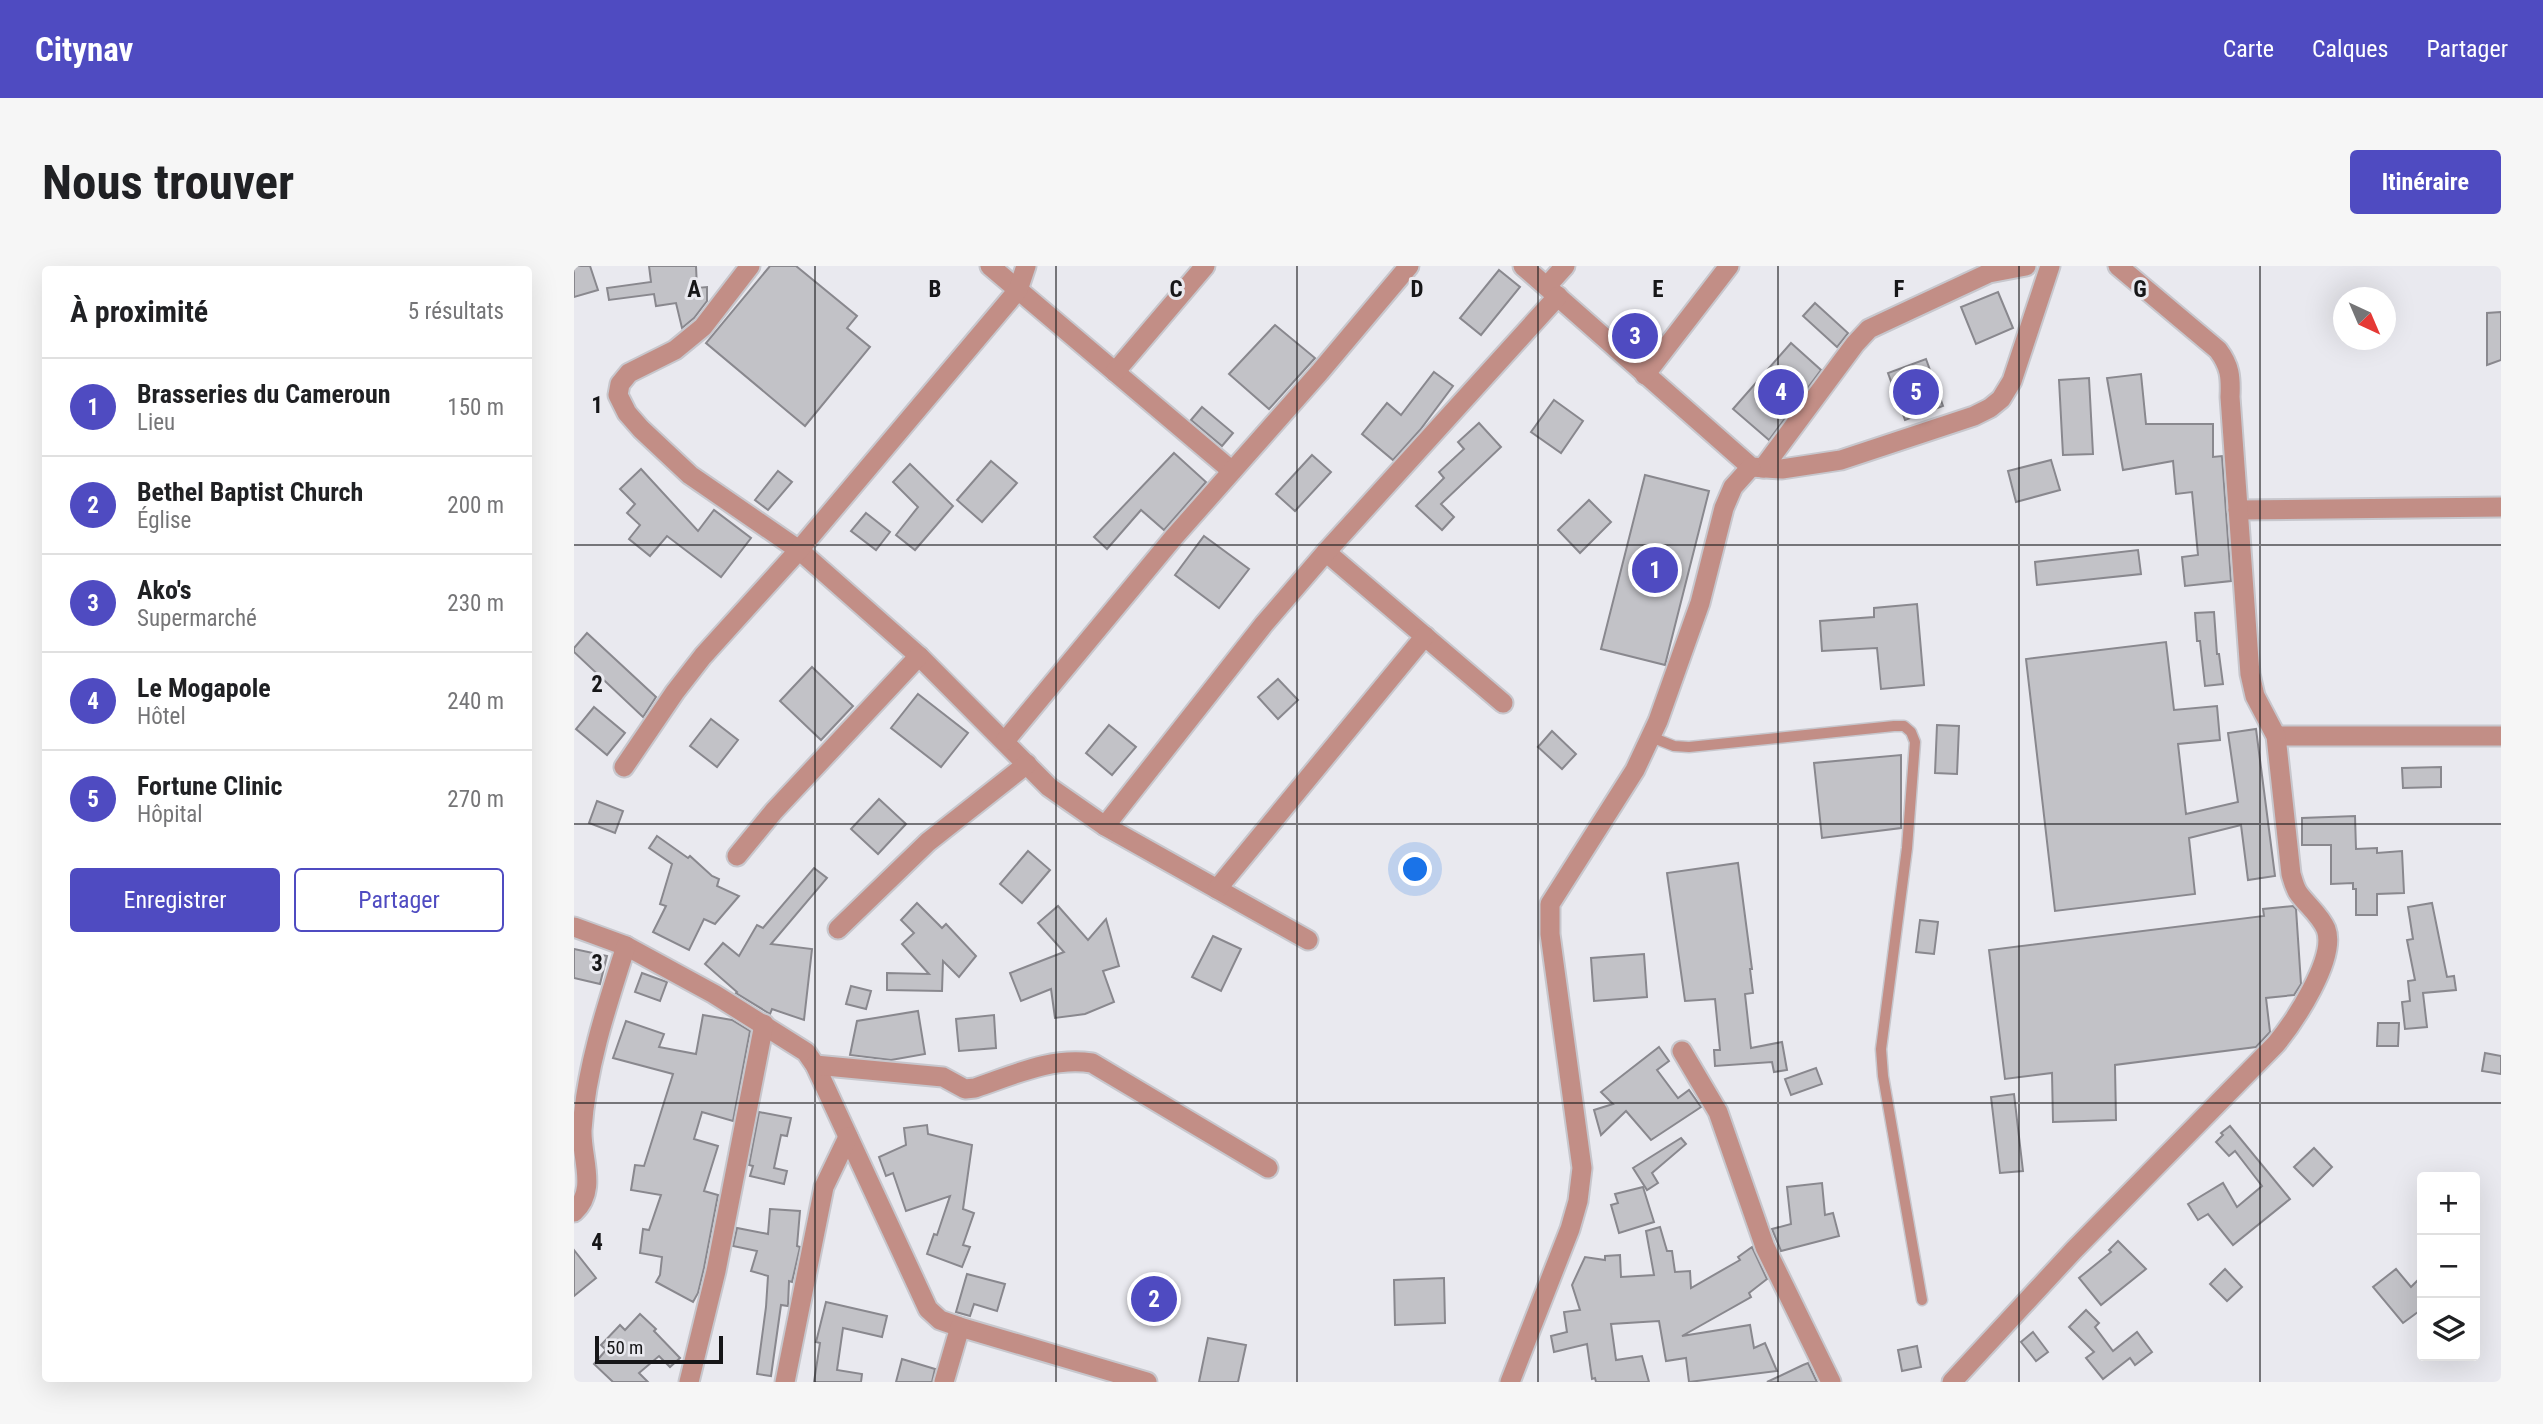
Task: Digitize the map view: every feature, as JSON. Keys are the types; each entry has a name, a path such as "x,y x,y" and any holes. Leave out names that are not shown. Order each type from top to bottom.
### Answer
{"street":[{"path":"750,266 703,327 675,350 629,373 620,384 618,395 627,413 690,475 799,550 919,656 1049,787 1105,826 1308,940"},
{"path":"990,266 1232,471"},
{"path":"624,767 703,656 799,550 1018,290 1026,266"},
{"path":"1115,372 1205,266"},
{"path":"1005,741 1174,537 1319,373 1409,266"},
{"path":"1524,266 1645,375 1757,467 1782,469 1841,460 1974,416 1990,408 2001,399 2012,382 2050,266"},
{"path":"1105,826 1264,624 1553,291 1564,266"},
{"path":"1645,375 1729,266"},
{"path":"1510,1382 1570,1228 1578,1201 1582,1168 1549,934 1550,904 1635,770 1651,737 1684,652 1700,603 1724,508 1733,487 1757,467 1854,344 1869,329 1989,274 2026,266"},
{"path":"1952,1382 2074,1250 2276,1044 2296,1020 2326,954 2328,943 2326,929 2298,892 2291,874 2276,736 2255,696 2250,674 2228,363 2218,350 2118,266"},
{"path":"2238,510 2501,507"},
{"path":"1326,552 1503,703"},
{"path":"1217,889 1425,636"},
{"path":"737,856 774,811 919,656"},
{"path":"2276,736 2501,736"},
{"path":"838,929 928,842 1027,764"},
{"path":"574,927 626,946 764,1024 806,1052 815,1065 928,1309 940,1320 1147,1382"},
{"path":"574,1212 582,1205 587,1193 582,1132 588,1087 606,1010 626,946"},
{"path":"689,1382 716,1271 764,1024"},
{"path":"1682,1051 1718,1112 1765,1247 1831,1382"},
{"path":"815,1065 943,1077 965,1089 1057,1061 1092,1063 1268,1168"},
{"path":"785,1382 824,1187 848,1136"},
{"path":"944,1382 960,1327"}],"lane":[{"path":"1651,737 1674,746 1689,747 1905,726 1915,742 1908,848 1881,1049 1883,1076 1922,1300"}],"building":[{"path":"574,266 590,266 598,290 574,297"},
{"path":"649,266 696,266 697,288 707,287 707,301 682,328 676,303 656,306 654,294 609,300 607,288 651,282"},
{"path":"770,266 796,266 857,316 847,328 870,347 805,426 706,343"},
{"path":"1499,270 1520,287 1481,335 1460,318"},
{"path":"1998,292 2013,328 1976,344 1961,307"},
{"path":"1815,303 1848,333 1837,347 1803,316"},
{"path":"2501,312 2501,360 2487,365 2487,313"},
{"path":"1275,325 1315,358 1269,409 1229,374"},
{"path":"1791,343 1821,370 1769,440 1733,409"},
{"path":"1926,359 1943,406 1905,420 1888,373"},
{"path":"1434,372 1453,386 1393,460 1362,434 1387,403 1401,415"},
{"path":"2141,374 2146,424 2213,424 2213,457 2222,456 2231,581 2185,586 2182,557 2198,555 2192,492 2176,494 2173,461 2123,470 2107,378"},
{"path":"2089,378 2093,454 2063,455 2059,380"},
{"path":"1554,400 1583,421 1561,453 1531,432"},
{"path":"1202,407 1233,433 1222,446 1191,420"},
{"path":"1479,423 1501,447 1441,504 1454,517 1442,530 1416,506 1444,478 1439,472 1464,449 1458,442"},
{"path":"1174,453 1206,482 1164,530 1141,510 1107,549 1094,537"},
{"path":"1312,455 1331,472 1295,511 1276,494"},
{"path":"2051,460 2060,490 2016,502 2008,471"},
{"path":"991,461 1017,483 982,522 957,500"},
{"path":"910,464 953,506 915,550 896,535 918,507 893,482"},
{"path":"641,469 698,531 714,510 751,538 721,577 667,536 650,556 629,539 640,525 627,513 635,504 620,489"},
{"path":"778,471 792,482 768,510 755,500"},
{"path":"1645,475 1709,491 1665,665 1601,649"},
{"path":"1589,500 1611,522 1580,553 1558,530"},
{"path":"866,513 890,532 876,550 851,531"},
{"path":"1204,536 1249,569 1219,608 1175,575"},
{"path":"2138,550 2141,574 2037,585 2035,562"},
{"path":"1917,604 1924,685 1881,689 1877,648 1822,651 1820,621 1874,617 1874,608"},
{"path":"2214,612 2217,654 2223,684 2205,686 2195,613"},
{"path":"587,633 656,697 643,717 574,652 574,648"},
{"path":"2166,642 2174,710 2217,706 2220,740 2178,744 2186,814 2238,802 2228,733 2256,729 2275,876 2248,880 2241,825 2189,838 2195,894 2055,911 2026,659"},
{"path":"812,667 853,706 821,740 780,701"},
{"path":"1278,679 1298,700 1278,719 1258,697"},
{"path":"918,694 968,733 941,767 891,728"},
{"path":"594,707 625,733 607,755 576,729"},
{"path":"711,719 738,740 717,767 690,746"},
{"path":"1109,725 1136,747 1112,775 1086,753"},
{"path":"1937,725 1959,726 1957,774 1935,773"},
{"path":"1552,731 1576,754 1562,769 1538,747"},
{"path":"1901,755 1901,828 1822,838 1814,763"},
{"path":"2441,767 2441,787 2403,788 2402,768"},
{"path":"879,799 906,824 878,854 851,829"},
{"path":"597,801 623,811 615,833 589,823"},
{"path":"2355,816 2356,849 2377,848 2377,853 2402,851 2404,893 2377,894 2377,915 2356,915 2356,889 2353,889 2353,883 2331,884 2331,845 2302,845 2302,818"},
{"path":"657,836 688,858 690,856 719,879 717,886 739,896 715,924 704,919 689,950 653,932 666,906 660,904 672,864 649,848"},
{"path":"1028,851 1050,870 1022,903 1000,884"},
{"path":"1738,863 1752,969 1753,993 1745,994 1751,1048 1782,1042 1787,1070 1774,1072 1772,1062 1715,1066 1714,1050 1720,1050 1715,999 1685,1001 1667,873"},
{"path":"814,868 827,878 771,944 812,949 804,1020 772,1009 770,1014 736,993 705,964 723,943 739,956 757,925 763,928"},
{"path":"917,903 942,928 946,924 976,956 959,977 943,961 942,991 887,990 887,973 929,974 902,944 914,933 901,920"},
{"path":"2432,903 2447,977 2454,976 2456,990 2423,993 2427,1027 2405,1029 2402,1002 2410,1001 2408,981 2415,980 2407,940 2413,939 2408,907"},
{"path":"1058,906 1088,940 1106,919 1119,966 1103,971 1114,1002 1085,1014 1055,1018 1051,989 1021,1001 1010,973 1064,952 1038,923"},
{"path":"2293,906 2296,909 2301,984 2294,995 2266,998 2270,1032 2256,1047 2115,1065 2116,1120 2053,1122 2052,1073 2005,1079 1989,950 2264,916 2263,909"},
{"path":"1920,920 1938,922 1934,954 1916,952"},
{"path":"1213,936 1241,949 1221,991 1192,977"},
{"path":"574,949 607,956 600,984 574,978"},
{"path":"1644,954 1647,997 1594,1001 1591,958"},
{"path":"642,973 667,982 660,1001 635,992"},
{"path":"851,986 871,991 866,1009 846,1004"},
{"path":"918,1011 925,1054 891,1060 850,1055 857,1021"},
{"path":"703,1015 732,1020 750,1031 733,1121 702,1112 694,1139 718,1146 704,1191 718,1195 704,1268 693,1302 656,1282 660,1275 662,1257 640,1253 643,1229 649,1230 661,1195 631,1190 635,1165 644,1166 673,1074 613,1058 626,1021 664,1034 659,1047 696,1054"},
{"path":"994,1015 996,1048 959,1051 956,1019"},
{"path":"2378,1023 2399,1023 2398,1046 2377,1046"},
{"path":"1659,1047 1669,1061 1657,1070 1678,1098 1689,1090 1701,1107 1651,1140 1626,1111 1601,1135 1594,1110 1613,1104 1601,1092"},
{"path":"2485,1053 2501,1056 2501,1074 2482,1071"},
{"path":"1816,1068 1822,1084 1791,1095 1785,1079"},
{"path":"2014,1094 2023,1171 2000,1173 1991,1097"},
{"path":"759,1112 791,1118 787,1136 781,1135 774,1168 787,1171 784,1184 750,1176 753,1166 749,1165"},
{"path":"927,1125 928,1134 972,1145 963,1209 974,1213 963,1245 970,1247 962,1267 927,1254 934,1234 937,1235 950,1196 906,1211 893,1173 886,1176 879,1157 906,1145 904,1128"},
{"path":"2230,1126 2290,1199 2233,1245 2208,1214 2198,1220 2188,1204 2223,1183 2237,1207 2262,1186 2235,1151 2229,1156 2216,1142 2223,1135 2221,1133"},
{"path":"1681,1138 1686,1144 1652,1173 1658,1183 1647,1190 1633,1168"},
{"path":"2314,1148 2332,1167 2313,1186 2294,1167"},
{"path":"1822,1183 1825,1215 1833,1213 1839,1236 1781,1251 1772,1229 1791,1224 1787,1187"},
{"path":"1643,1187 1654,1222 1619,1233 1611,1205 1618,1203 1615,1194"},
{"path":"770,1209 800,1211 797,1246 800,1247 792,1282 789,1281 788,1306 781,1305 771,1376 757,1374 768,1276 751,1271 757,1251 733,1246 737,1228 768,1234"},
{"path":"1660,1227 1667,1251 1672,1251 1675,1272 1690,1271 1691,1288 1740,1260 1738,1257 1752,1247 1767,1279 1749,1293 1751,1297 1682,1336 1750,1325 1754,1348 1765,1343 1777,1371 1689,1382 1686,1358 1666,1361 1659,1321 1611,1324 1616,1360 1642,1356 1649,1382 1596,1382 1595,1378 1592,1379 1587,1344 1554,1352 1551,1336 1567,1332 1564,1312 1580,1310 1572,1285 1585,1257 1605,1260 1605,1256 1620,1255 1621,1277 1654,1275 1646,1231"},
{"path":"2118,1241 2146,1269 2101,1305 2079,1278 2111,1252 2109,1250"},
{"path":"574,1250 596,1278 574,1296"},
{"path":"2225,1269 2242,1287 2227,1301 2210,1284"},
{"path":"2396,1269 2411,1287 2417,1281 2417,1313 2403,1323 2373,1287"},
{"path":"967,1274 1005,1284 997,1311 974,1304 970,1316 956,1312"},
{"path":"1444,1278 1445,1323 1395,1325 1394,1280"},
{"path":"826,1302 887,1316 882,1337 843,1328 837,1370 862,1374 861,1382 814,1382 820,1343 816,1342"},
{"path":"2086,1310 2099,1323 2095,1327 2113,1351 2137,1332 2152,1352 2135,1365 2130,1358 2103,1379 2086,1358 2094,1352 2069,1327"},
{"path":"640,1314 680,1358 670,1367 659,1356 639,1373 648,1382 613,1382 594,1364 606,1350 601,1345 620,1325 625,1330"},
{"path":"2033,1332 2048,1352 2036,1361 2021,1342"},
{"path":"1208,1338 1246,1345 1238,1382 1199,1382"},
{"path":"1917,1346 1921,1367 1902,1371 1898,1350"},
{"path":"902,1359 935,1369 932,1382 896,1382"},
{"path":"1808,1363 1817,1382 1767,1382 1803,1365"}],"place":[{"name":"Ako's","path":"1635,336"},
{"name":"Le Mogapole","path":"1781,392"},
{"name":"Fortune Clinic","path":"1916,392"},
{"name":"Brasseries du Cameroun","path":"1655,570"},
{"name":"Bethel Baptist Church","path":"1154,1299"}]}
